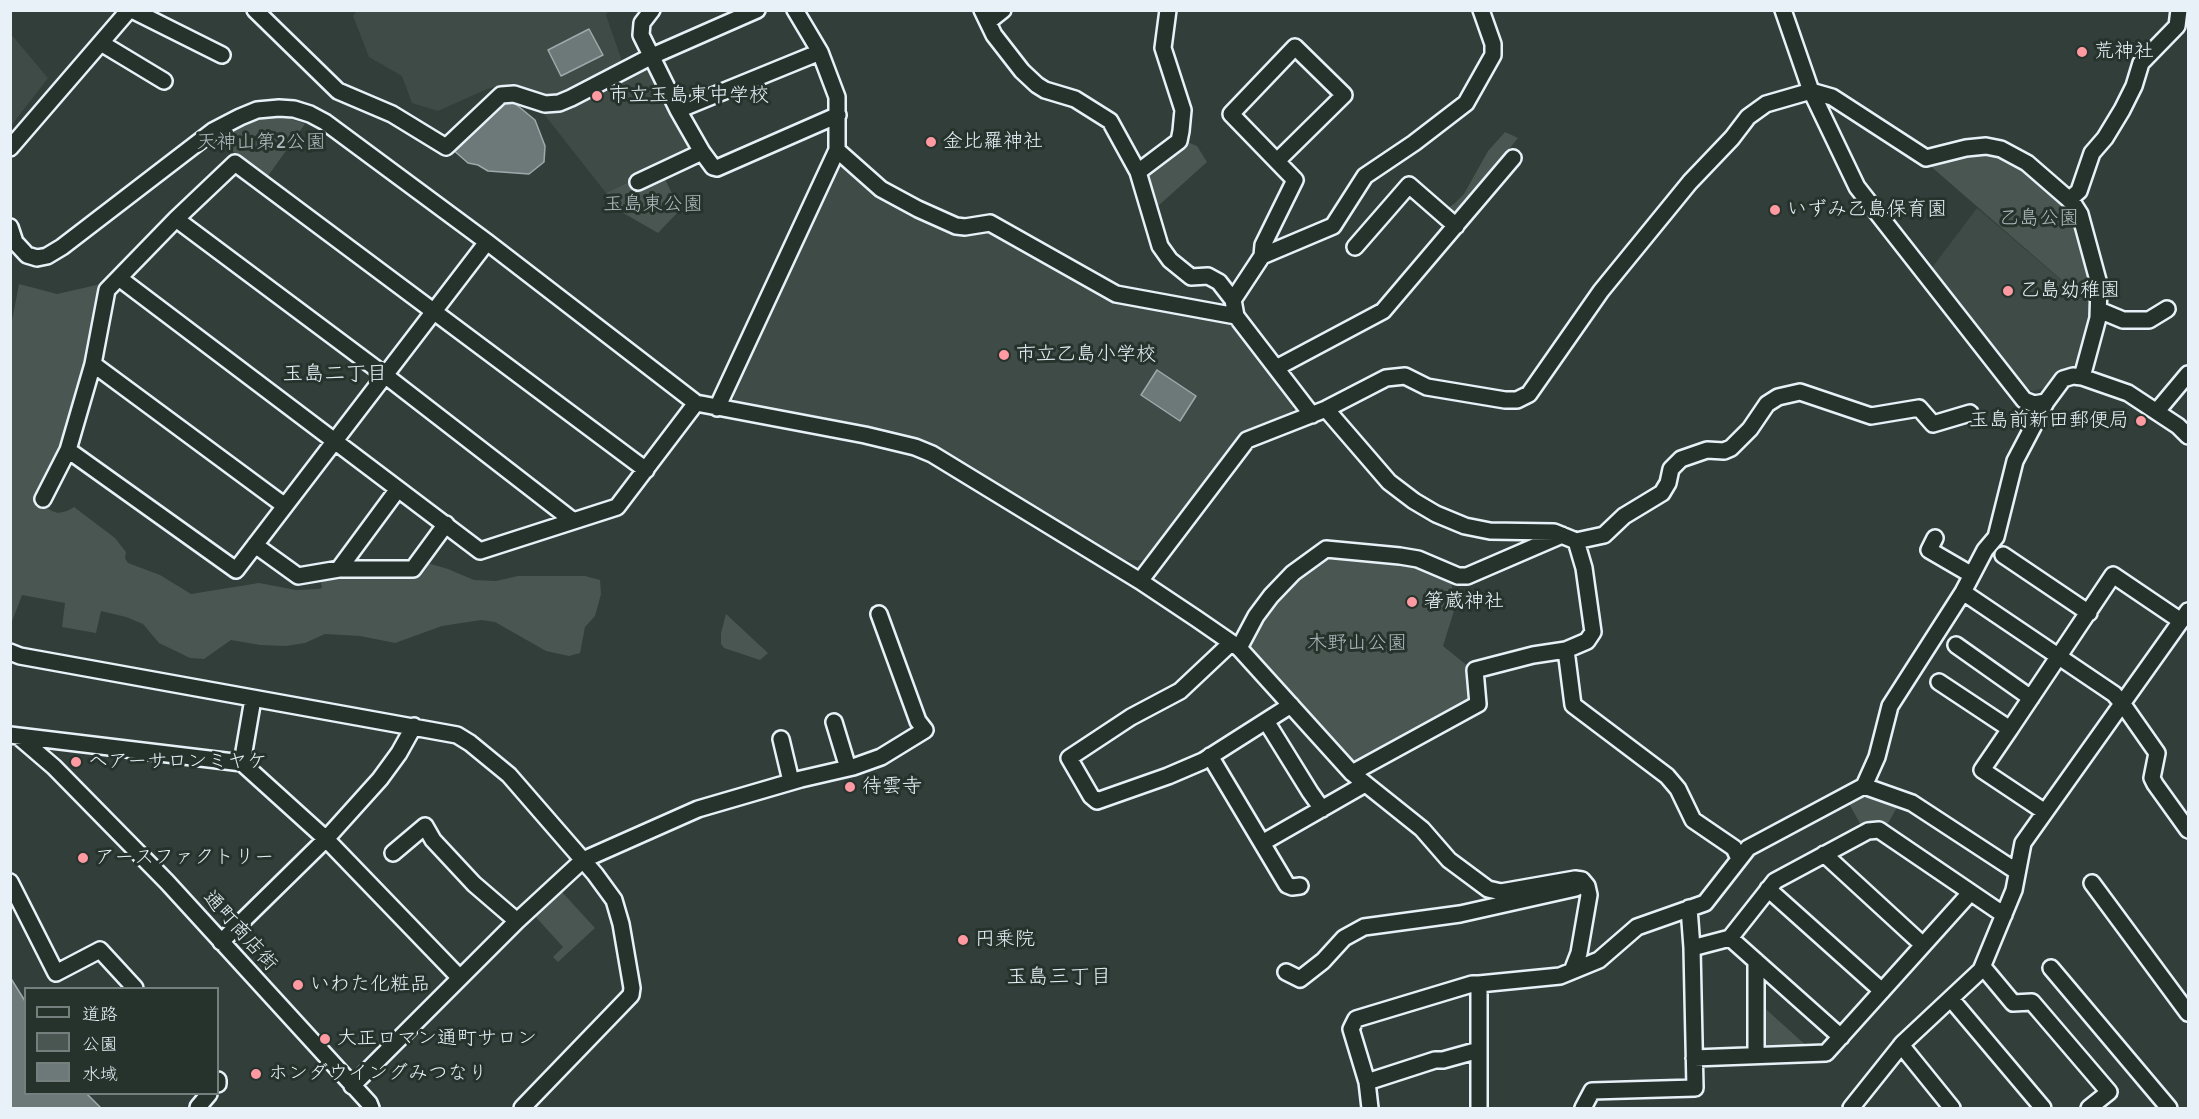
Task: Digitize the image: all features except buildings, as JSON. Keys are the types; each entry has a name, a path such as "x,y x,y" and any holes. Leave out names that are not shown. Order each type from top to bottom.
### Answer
{"street":[{"path":"10,148 131,10 222,55"},
{"path":"255,10 338,91 392,114 446,147 501,95 514,94 540,104 553,104 571,98 650,57 757,10"},
{"path":"652,10 642,23 641,35 678,110 713,167 717,168 838,114"},
{"path":"717,408 837,150 837,97 820,52 795,10"},
{"path":"1003,10 985,16 994,35 1037,85 1045,90 1075,99 1110,121 1138,172 1160,246 1170,260 1191,277 1208,276 1219,282 1233,300 1236,316 1276,368 1389,482 1436,514 1465,526 1490,531 1540,530 1570,538"},
{"path":"1138,172 1179,141 1181,131 1183,110 1163,48 1168,10"},
{"path":"1262,256 1333,226 1365,176 1466,104 1493,55 1493,44 1480,10"},
{"path":"1783,10 1811,91 1857,187 2024,399 2034,404 2046,402"},
{"path":"2069,200 2079,191 2092,153 2105,138 2122,110 2134,86 2140,63 2177,26 2179,10"},
{"path":"101,43 164,81"},
{"path":"1233,300 1262,256 1263,245 1295,180 1276,161 1231,114 1296,47 1344,95 1276,161"},
{"path":"678,110 820,52"},
{"path":"1140,581 1247,440 1319,412 1386,378 1405,376 1427,387 1505,400 1517,400 1528,394 1601,291 1690,182 1732,138 1748,117 1766,104 1811,91 1832,97 1926,158 1966,148 1986,146 2001,149 2027,163 2069,200 2080,214 2099,284 2099,310 2082,377"},
{"path":"10,227 15,242 27,255 37,258 48,256 213,131 240,117 257,110 279,108 294,109 325,122 488,242 696,403 915,447 932,454 1140,581 1235,646 1352,773 1422,829 1449,860 1488,889 1501,892 1575,879 1582,880 1587,886 1589,895 1579,953 1572,971"},
{"path":"837,150 882,189 918,209 956,226 990,223 1116,294 1236,316"},
{"path":"638,182 702,152"},
{"path":"1276,368 1383,311 1514,158"},
{"path":"43,499 68,450 93,364 107,290 176,219 235,163 646,470"},
{"path":"1355,247 1409,185 1456,226"},
{"path":"176,219 386,376 572,520"},
{"path":"68,450 236,570 488,242"},
{"path":"119,278 480,551 617,507 696,403"},
{"path":"2099,310 2123,320 2149,320 2167,309"},
{"path":"93,364 285,506"},
{"path":"2157,411 2188,374"},
{"path":"1370,1108 1367,1082 1351,1029 1356,1019 1472,984 1548,978 1599,960 1637,927 1705,903 1748,848 1864,786 1878,757 1890,706 1963,592 1985,550 1996,537 2015,461 2046,402 2063,379 2073,375 2128,393 2178,426 2188,436"},
{"path":"1291,705 1210,756 1168,776 1097,801 1091,796 1069,758 1131,717 1179,691 1235,646 1271,596 1293,573 1326,549 1418,559 1458,576 1467,576 1570,538 1604,535 1624,516 1662,493 1668,483 1671,469 1681,459 1707,450 1724,451 1731,448 1745,434 1767,404 1778,397 1800,392 1871,416 1919,408 1933,424 1970,413"},
{"path":"339,569 398,489"},
{"path":"255,545 298,576 339,569 413,569 446,524"},
{"path":"1352,773 1478,704 1475,670 1533,655 1566,650 1587,641 1593,632 1584,568 1570,538"},
{"path":"1935,538 1929,550 1972,575"},
{"path":"2003,555 2088,613"},
{"path":"1851,1108 1901,1045 1983,967 2014,890 2023,843 2185,616 2114,575 1982,770 2045,812"},
{"path":"1963,592 2114,694 2157,753 2152,778 2188,830"},
{"path":"352,1086 518,921 583,860 698,809 881,757 925,730 918,721 879,614"},
{"path":"1956,645 2031,698"},
{"path":"1566,650 1573,705 1667,776 1678,789 1693,820 1734,848 1738,859"},
{"path":"10,652 20,656 457,735 509,775 583,860 614,900 631,977 631,995 522,1108"},
{"path":"1939,682 2010,729"},
{"path":"242,763 253,699"},
{"path":"1266,721 1322,809"},
{"path":"834,722 848,768"},
{"path":"221,942 326,839 380,780 414,726"},
{"path":"15,736 242,763 326,839 460,978"},
{"name":"通町商店街","path":"15,736 54,767 167,882 369,1103 371,1108"},
{"path":"781,740 791,781"},
{"path":"1210,756 1287,885 1300,886"},
{"path":"1262,843 1365,784"},
{"path":"1864,786 1912,803 2016,871"},
{"path":"393,853 425,826 434,840 474,884 518,921"},
{"path":"1692,948 1730,938 1774,881 1868,831 1879,830 2004,915"},
{"path":"1824,854 1923,945"},
{"path":"10,882 56,973 100,950 134,987"},
{"path":"2092,883 2188,1013"},
{"path":"1286,972 1300,980 1323,961 1344,938 1364,927 1460,914 1587,886"},
{"path":"1768,889 1882,991"},
{"path":"1694,1058 1826,1053 1970,892"},
{"path":"1583,1108 1592,1091 1695,1088 1689,908"},
{"path":"1730,938 1841,1036"},
{"path":"1756,961 1756,1056"},
{"path":"1983,967 2013,1003 2032,1002 2109,1092 2089,1108"},
{"path":"2051,968 2169,1108"},
{"path":"1479,984 1479,1108"},
{"path":"1951,999 2043,1108"},
{"path":"1901,1045 1952,1108"},
{"path":"1367,1082 1435,1060 1479,1050"},
{"path":"198,1107 208,1095"}],"shaded area":[{"name":"市立玉島東中学校","path":"357,10 608,11 606,15 626,73 647,67 694,151 606,193 525,90 512,83 487,89 438,111 412,103 402,76 369,57 353,16"},
{"path":"10,33 48,78 11,126 10,126"},
{"name":"市立乙島小学校","path":"843,161 876,192 984,229 1112,297 1236,322 1290,393 1294,404 1292,412 1286,419 1250,432 1147,560 1115,560 922,442 873,428 742,407 734,400 732,387 837,166"},
{"name":"乙島幼稚園","path":"1977,208 2095,309 2080,366 2064,370 2050,385 2041,389 2032,391 2020,386 1928,273"}],"green space":[{"name":"天神山第2公園","path":"276,117 289,118 305,124 268,176 225,146 219,137 241,125"},
{"path":"1505,132 1518,138 1454,217 1445,210 1464,194 1488,151"},
{"path":"1187,142 1197,146 1207,162 1157,207 1147,183 1148,169 1182,143"},
{"name":"乙島公園","path":"1983,150 2015,161 2077,216 2094,276 2095,309 1927,163"},
{"name":"玉島東公園","path":"664,177 680,210 658,233 625,214 606,193 635,179"},
{"path":"19,284 57,294 101,284 87,351 62,441 36,501 58,513 74,507 115,538 126,552 125,558 128,563 160,575 191,594 259,583 296,590 318,589 322,588 320,577 424,562 474,580 496,581 518,576 585,576 600,580 601,594 595,616 585,627 580,653 569,656 546,651 495,622 481,620 442,626 395,643 360,636 325,634 305,643 286,646 260,645 231,640 204,659 190,658 159,643 143,624 126,617 101,611 96,633 62,627 65,603 22,595 11,624 10,331"},
{"name":"木野山公園","path":"1335,554 1416,563 1451,576 1454,611 1443,646 1469,667 1471,702 1354,767 1245,648 1267,609 1309,562"},
{"path":"726,614 768,653 760,660 724,648 721,644 721,633"},
{"path":"1866,789 1900,802 1886,827 1862,827 1847,800"},
{"path":"561,891 595,928 558,962 553,957 563,947 534,915"},
{"path":"1759,1003 1810,1049 1765,1051 1760,1046"}],"water":[{"path":"589,29 603,55 561,76 548,50"},
{"path":"504,97 535,120 545,146 544,162 529,174 488,171 478,165 468,163 451,148"},
{"path":"1157,370 1196,396 1180,421 1141,395"},
{"path":"10,977 24,999 24,1095 88,1095 101,1108 11,1108"}],"place":[{"name":"荒神社","path":"2082,52"},
{"name":"市立玉島東中学校","path":"597,96"},
{"name":"金比羅神社","path":"931,142"},
{"name":"いずみ乙島保育園","path":"1775,210"},
{"name":"乙島幼稚園","path":"2008,291"},
{"name":"市立乙島小学校","path":"1004,355"},
{"name":"玉島前新田郵便局","path":"2141,421"},
{"name":"箸蔵神社","path":"1412,602"},
{"name":"ヘアーサロンミヤケ","path":"76,762"},
{"name":"待雲寺","path":"850,787"},
{"name":"アースファクトリー","path":"83,858"},
{"name":"円乗院","path":"963,940"},
{"name":"いわた化粧品","path":"298,985"},
{"name":"大正ロマン通町サロン","path":"325,1039"},
{"name":"ホンダウイングみつなり","path":"256,1074"}],"district":[{"name":"玉島二丁目","path":"335,374"},
{"name":"玉島三丁目","path":"1059,977"}]}
